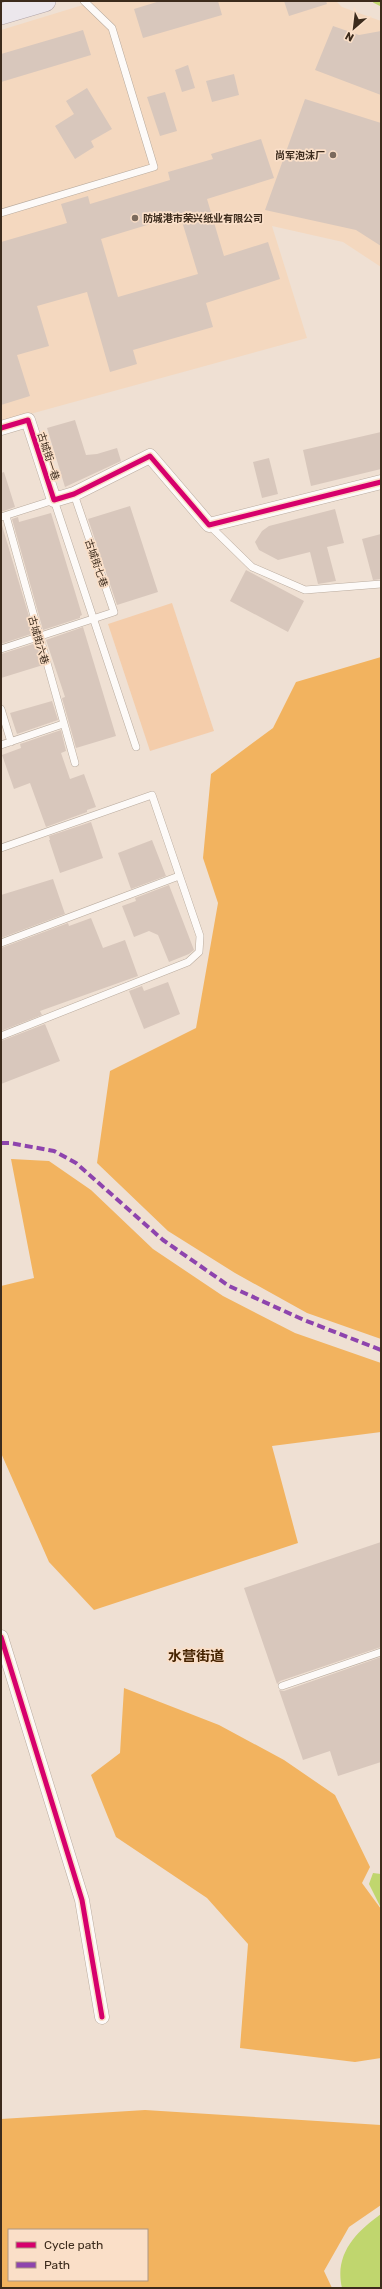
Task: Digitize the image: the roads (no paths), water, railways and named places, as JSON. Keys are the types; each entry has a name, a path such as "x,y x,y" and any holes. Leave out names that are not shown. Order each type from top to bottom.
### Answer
{"main road":[{"path":"1,14 45,1"}],"street":[{"name":"古城街一巷","path":"1,428 28,420 54,500"},
{"path":"54,500 74,494 150,456 209,525 381,482"},
{"path":"1,1637 82,1900 102,2017"}],"lane":[{"path":"1,213 154,167 112,28 84,1"},
{"name":"古城街七巷","path":"74,494 114,612 94,620"},
{"path":"3,516 54,500"},
{"name":"古城街七巷","path":"54,500 136,747"},
{"name":"古城街六巷","path":"3,516 75,763"},
{"path":"209,525 252,567 305,590 381,584"},
{"path":"1,649 94,620"},
{"path":"1,709 11,742"},
{"path":"1,745 63,724"},
{"path":"1,848 152,795 200,936 199,952 188,962 1,1036"},
{"path":"1,943 179,876"},
{"path":"282,1686 381,1652"}],"waterway":[{"path":"375,1 381,4"}],"place":[{"name":"尚军泡沫厂","path":"333,155"},
{"name":"防城港市荣兴纸业有限公司","path":"135,218"}],"district":[{"name":"水营街道","path":"196,1656"}]}
